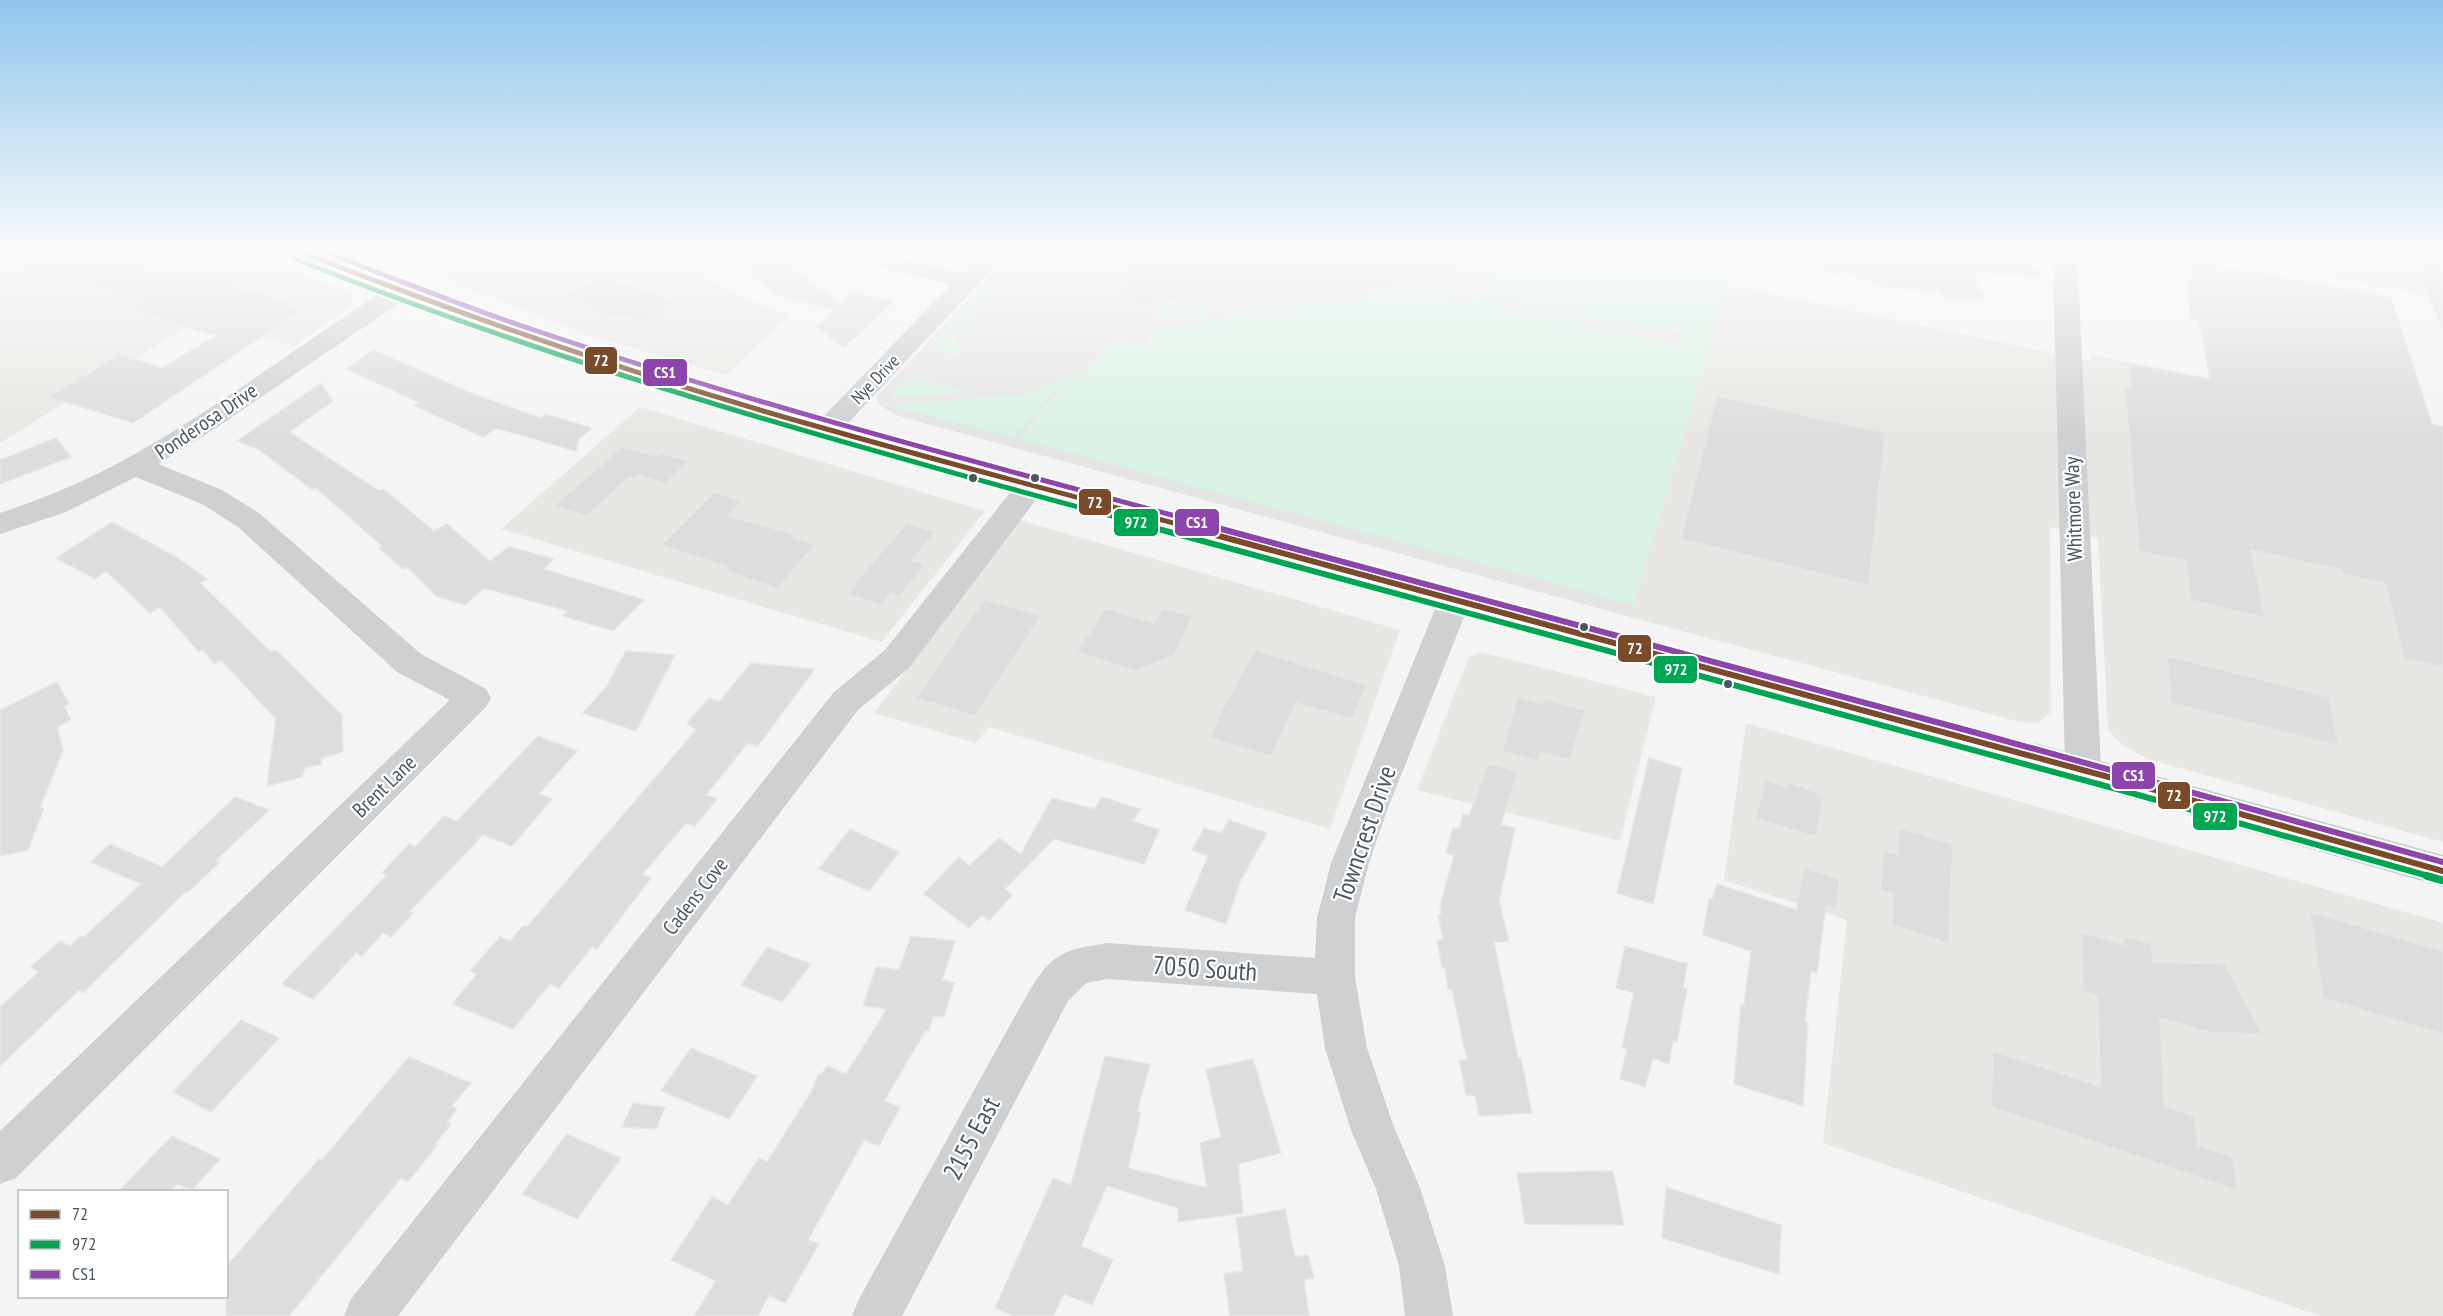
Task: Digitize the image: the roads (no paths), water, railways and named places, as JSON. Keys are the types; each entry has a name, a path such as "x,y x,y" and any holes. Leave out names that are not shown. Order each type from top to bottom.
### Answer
{"main road":[{"path":"451,311 620,368 827,429 1454,602 2083,768 2443,871"}],"street":[{"name":"Ponderosa Drive","path":"0,524 57,504 138,465 370,311"},
{"name":"Nye Drive","path":"827,429 940,311"},
{"name":"Whitmore Way","path":"2067,311 2083,768"},
{"name":"Brent Lane","path":"0,1162 474,698 409,663 260,528 238,512 212,497 157,476 138,465"},
{"name":"Cadens Cove","path":"368,1316 846,701 897,659 1031,486"},
{"name":"Towncrest Drive","path":"1429,1316 1422,1266 1398,1188 1373,1130 1346,1048 1335,977 1336,918 1350,863 1454,602"},
{"name":"7050 South","path":"1075,967 1108,962 1335,977"},
{"name":"2155 East","path":"876,1316 1030,1030 1054,988 1075,967"}]}
